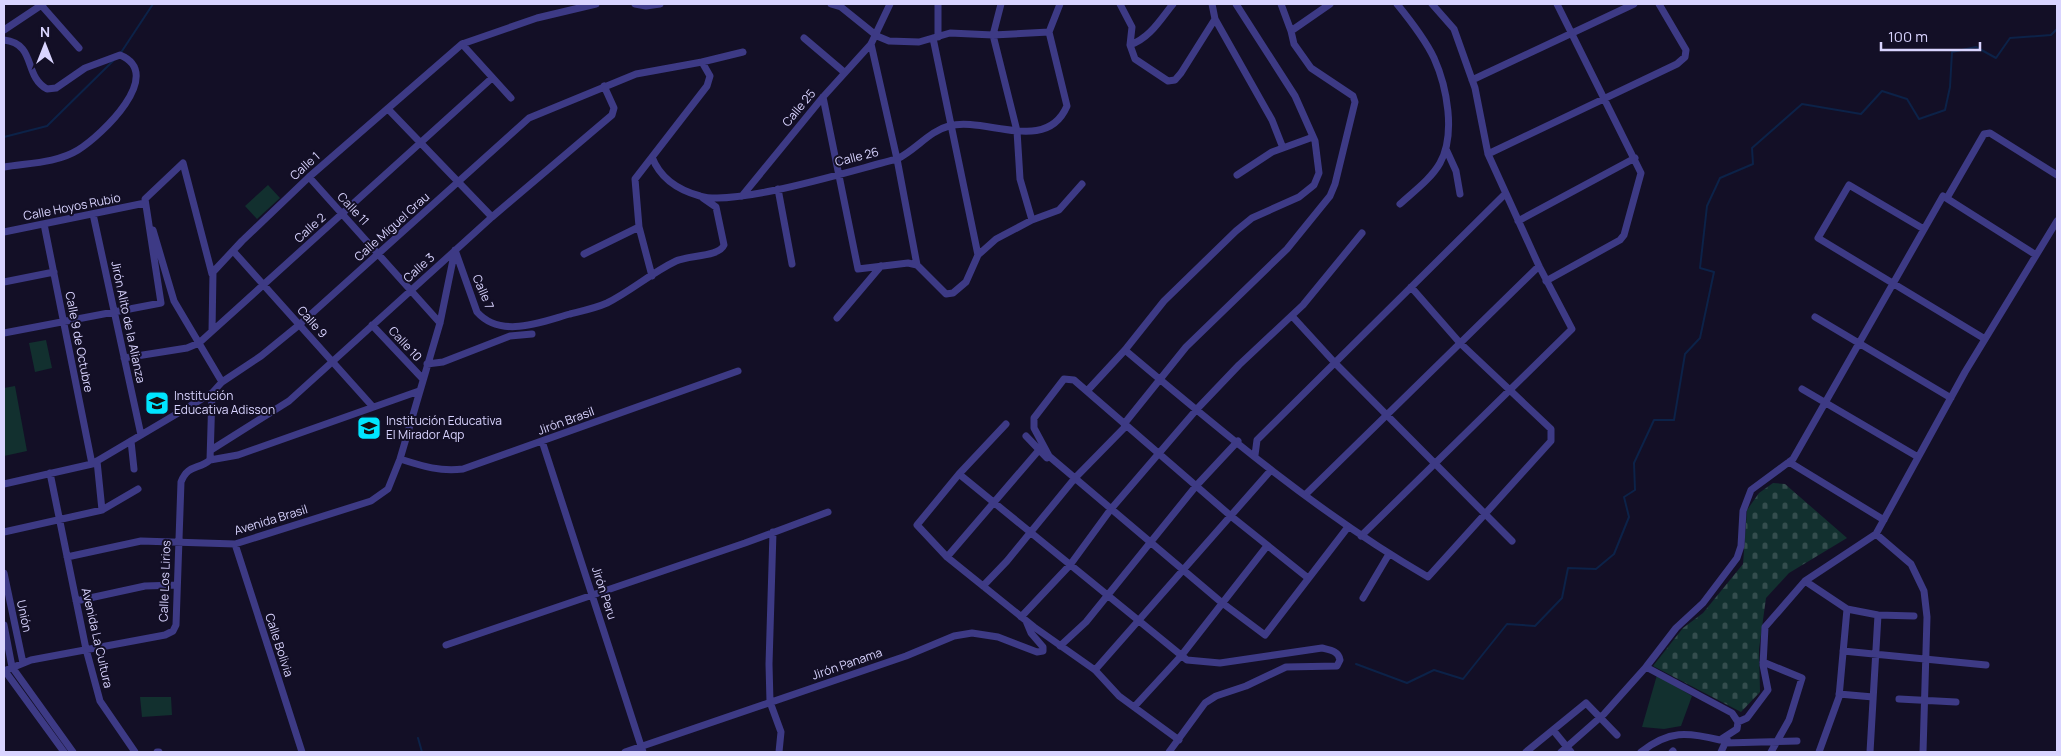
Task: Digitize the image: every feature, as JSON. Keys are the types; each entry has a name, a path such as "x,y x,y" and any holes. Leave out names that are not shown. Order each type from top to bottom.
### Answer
{"street":[{"path":"511,98 462,44 537,18 596,4"},
{"path":"635,4 646,6 660,4"},
{"path":"831,4 841,7 877,36 889,41 919,42 950,33 993,35 1049,32"},
{"name":"Calle 25","path":"741,196 844,72 871,44 877,36 890,4"},
{"path":"938,4 935,37 978,255"},
{"path":"1001,4 993,35 1017,131 1020,179 1032,220"},
{"path":"951,125 1017,131 1042,130 1049,126 1067,106 1049,32 1060,4"},
{"path":"1120,4 1132,27 1130,45 1135,59 1168,80 1174,80 1215,18"},
{"path":"1130,45 1148,35 1173,4"},
{"path":"1212,4 1215,18 1272,120 1283,148"},
{"path":"1087,391 1125,350 1164,301 1236,231 1252,218 1299,197 1314,185 1319,173 1313,137 1295,96 1236,4"},
{"path":"983,586 1030,533 1074,478 1125,425 1186,347 1288,249 1330,196 1335,184 1354,102 1353,96 1311,68 1294,44 1281,4"},
{"path":"1291,31 1330,4"},
{"path":"1397,4 1433,57 1443,83 1448,127 1446,149 1439,164 1400,204"},
{"path":"1361,536 1572,329 1546,281 1488,154 1472,80 1454,29 1432,4"},
{"path":"1546,281 1620,240 1624,235 1641,173 1635,158 1602,98 1557,4"},
{"path":"1472,80 1634,4"},
{"path":"1488,154 1602,98 1677,64 1685,57 1686,50 1659,4"},
{"path":"4,30 43,5 79,48"},
{"path":"804,38 844,72"},
{"path":"4,40 21,46 26,52 34,76 40,85 48,89 56,88 85,68 120,55 131,60 137,70 136,85 123,107 79,149 62,157 4,167"},
{"name":"Calle 1","path":"212,274 234,252 242,240 309,177 462,44"},
{"path":"871,44 897,158 917,264 946,294 953,293 966,282 978,255 996,239 1032,220 1059,210 1082,184"},
{"name":"Calle Miguel Grau","path":"4,484 95,463 212,393 222,382 261,356 299,325 529,118 636,74 702,62 743,52"},
{"path":"652,276 639,227 635,179 707,86 710,76 702,62"},
{"name":"Calle 2","path":"124,358 187,348 199,343 492,78"},
{"name":"Calle 3","path":"211,450 289,401 492,217 613,114 614,108 604,86"},
{"path":"823,97 837,174 858,269 908,263 917,264"},
{"path":"388,109 492,217"},
{"name":"Calle 26","path":"652,157 657,170 669,183 701,197 741,196 897,158 909,153 937,131 951,125"},
{"path":"1947,198 1984,134 1990,133 2057,175"},
{"path":"1237,175 1272,152 1313,137"},
{"path":"1446,149 1456,171 1460,194"},
{"path":"1518,221 1635,158"},
{"path":"4,333 160,303 145,203 149,194 183,163 212,274 212,331"},
{"name":"Calle 11","path":"309,177 380,253 440,323"},
{"path":"1922,228 1849,185 1818,238 1985,339"},
{"path":"778,188 792,264"},
{"path":"1255,455 1257,440 1505,194"},
{"path":"1553,730 1566,751 1646,667 1676,628 1703,603 1737,558 1741,546 1744,506 1751,490 1794,458 1893,285 1922,228 1943,196 2036,255"},
{"path":"510,336 506,326 534,324 605,304 676,261 694,255 716,253 722,250 724,245 716,207 701,197"},
{"path":"145,203 174,301 222,382"},
{"name":"Calle Hoyos Rubio","path":"4,232 145,203"},
{"name":"Jirón Alito de la Alianza","path":"93,214 141,435"},
{"path":"1738,722 1747,718 1768,690 1763,662 1765,627 1805,580 1876,534 1902,484 1985,339 2057,222"},
{"name":"Calle 9 de Octubre","path":"44,224 95,463 102,510"},
{"path":"584,254 639,227"},
{"path":"1024,619 1070,565 1111,508 1197,409 1239,365 1304,305 1362,232"},
{"path":"400,460 418,391 440,323 455,250"},
{"name":"Calle 7","path":"455,250 477,312 491,324 506,326"},
{"name":"Calle 9","path":"234,252 373,407"},
{"path":"206,253 211,258 225,260"},
{"path":"837,318 881,266"},
{"path":"1304,494 1539,266"},
{"path":"4,282 54,272"},
{"path":"1125,350 1271,470 1361,536 1428,577 1551,441 1551,429 1460,343 1411,287"},
{"path":"1292,316 1434,465 1484,516 1512,541"},
{"path":"1815,317 1859,345 1952,398"},
{"name":"Calle 10","path":"372,325 422,378"},
{"path":"427,364 443,362 510,336 532,334"},
{"name":"Jirón Brasil","path":"400,460 430,469 448,471 463,469 738,371"},
{"path":"1308,578 1232,517 1074,380 1064,379 1034,418 1034,428 1050,456 1221,602 1264,634 1308,578 1348,527"},
{"path":"1802,389 1918,457"},
{"path":"212,393 210,460 238,455 418,391"},
{"path":"1006,424 959,474 917,525 947,556 983,586 1024,619 1095,670 1119,696 1179,740"},
{"path":"1026,436 1047,458 1050,456"},
{"path":"131,441 134,469"},
{"name":"Jirón Peru","path":"542,441 643,749"},
{"path":"1060,646 1086,622 1196,486 1238,441"},
{"path":"947,556 1039,450"},
{"name":"Calle Los Lirios","path":"8,673 23,663 86,649 165,635 173,631 176,625 181,482 184,474 190,469 210,460"},
{"name":"Avenida Brasil","path":"67,557 141,541 235,544 371,501 388,489 400,460"},
{"path":"1789,462 1884,520"},
{"path":"1095,670 1232,517 1271,470"},
{"name":"Avenida La Cultura","path":"50,473 86,649 100,701 135,752"},
{"path":"959,474 1181,656 1195,662 1220,663 1322,648 1336,653 1340,660 1334,666 1286,667 1246,686 1216,696 1205,703 1169,752"},
{"path":"4,532 102,510 138,489"},
{"path":"446,645 828,512"},
{"path":"773,532 772,597 769,626 770,702 780,732 778,752"},
{"path":"1876,534 1911,564 1924,592 1927,616 1923,752"},
{"name":"Calle Bolivia","path":"235,544 302,752"},
{"path":"1134,707 1181,656 1221,602 1267,546"},
{"path":"1363,598 1389,554"},
{"name":"Unión","path":"4,573 23,663"},
{"path":"1805,580 1847,609 1878,615 1914,616"},
{"path":"76,601 145,586 177,585"},
{"path":"1819,752 1839,694 1847,609"},
{"path":"1870,752 1878,615"},
{"name":"Jirón Panama","path":"625,752 643,749 770,702 906,656 954,636 972,633 998,638 1037,652 1043,651 1043,647 1026,626 1024,619"},
{"name":"Unión","path":"4,625 8,673"},
{"path":"1844,651 1986,665"},
{"path":"1763,662 1802,678 1789,720 1771,752"},
{"path":"1646,667 1732,713 1738,722 1737,730 1726,740 1721,752"},
{"path":"8,673 64,752"},
{"path":"8,673 73,752"},
{"path":"1839,694 1873,698"},
{"path":"1899,699 1956,702"},
{"path":"1526,752 1586,703 1601,716 1617,735"},
{"path":"1641,752 1676,734 1693,733 1720,740 1775,743 1797,741"}],"green space":[{"path":"268,185 280,198 257,219 245,206"},
{"path":"46,340 52,368 35,372 29,343"},
{"path":"15,386 27,451 4,456 4,388"},
{"path":"1773,483 1785,484 1847,538 1789,573 1766,598 1759,649 1760,692 1741,712 1653,666 1683,628 1703,613 1743,564 1747,510 1759,493"},
{"path":"1657,675 1692,696 1681,726 1664,729 1642,727"},
{"path":"140,697 171,697 172,715 142,717"}],"waterway":[{"path":"120,54 153,4"},
{"path":"1356,664 1407,683 1434,670 1463,679 1507,624 1535,626 1562,598 1568,568 1596,569 1614,554 1629,517 1624,497 1635,490 1634,463 1654,420 1674,420 1685,354 1700,338 1714,272 1700,268 1707,206 1720,178 1753,164 1752,148 1802,104 1861,114 1882,91 1907,99 1919,119 1945,110 1950,87 1952,52 1976,47 1996,58 2010,38 2051,35 2057,29"},
{"path":"4,137 47,126 113,61"},
{"path":"418,738 422,752"}],"place":[{"name":"Institución Educativa Adisson","path":"157,403"},
{"name":"Institución Educativa El Mirador Aqp","path":"369,428"}]}
